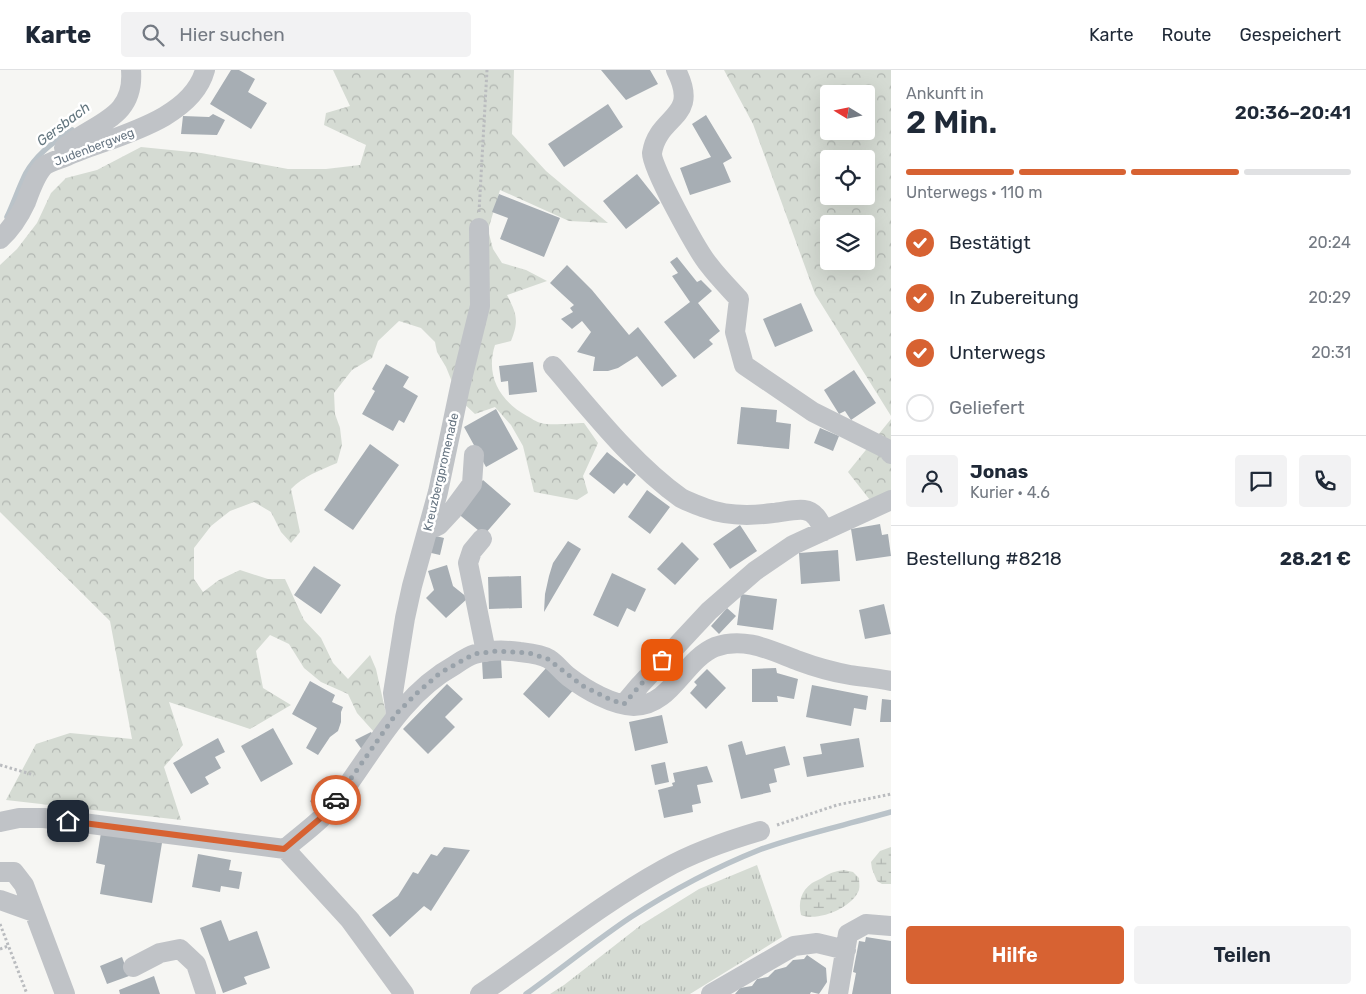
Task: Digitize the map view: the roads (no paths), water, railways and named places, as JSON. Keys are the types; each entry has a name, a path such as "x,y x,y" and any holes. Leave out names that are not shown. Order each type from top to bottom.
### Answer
{"street":[{"path":"44,166 71,142 111,117 125,104 130,90 132,70"},
{"name":"Judenbergweg","path":"0,239 17,218 44,166 96,144 146,127 180,105 193,93 202,80 205,70"},
{"path":"676,70 684,85 684,98 681,110 657,137 652,155 658,173 708,264 739,299 735,332 744,365 813,412 887,450 891,454"},
{"name":"Kreuzbergpromenade","path":"396,714 393,693 401,638 412,586 438,492 460,387 480,306 479,228"},
{"path":"553,366 616,437 652,474 682,499 708,509 733,514 770,514 803,510 810,512 817,518 824,531"},
{"path":"428,526 436,526 445,520 470,489 474,476 474,455"},
{"path":"624,704 708,610 755,571 793,545 891,500"},
{"path":"482,539 472,551 468,563 486,652"},
{"path":"284,849 329,811 396,714 440,673 474,654 516,652 548,659 583,686 611,700 633,706 662,696 703,655 714,648 728,644 748,643 801,662 851,675 871,676 891,681"},
{"path":"0,822 19,818 44,818 284,849 350,920 404,994"},
{"path":"480,994 614,899 664,869 724,842 760,831"},
{"path":"0,872 14,872 24,885 65,994"},
{"path":"0,900 34,912"},
{"path":"838,994 848,934 866,924 891,926"},
{"path":"711,994 794,946 817,943 846,950"},
{"path":"133,967 160,953 180,949 196,964 206,994"}],"waterway":[{"name":"Gersbach","path":"7,217 30,166 46,149 72,130"},
{"path":"526,994 631,917 709,872 775,844 891,812"}]}
